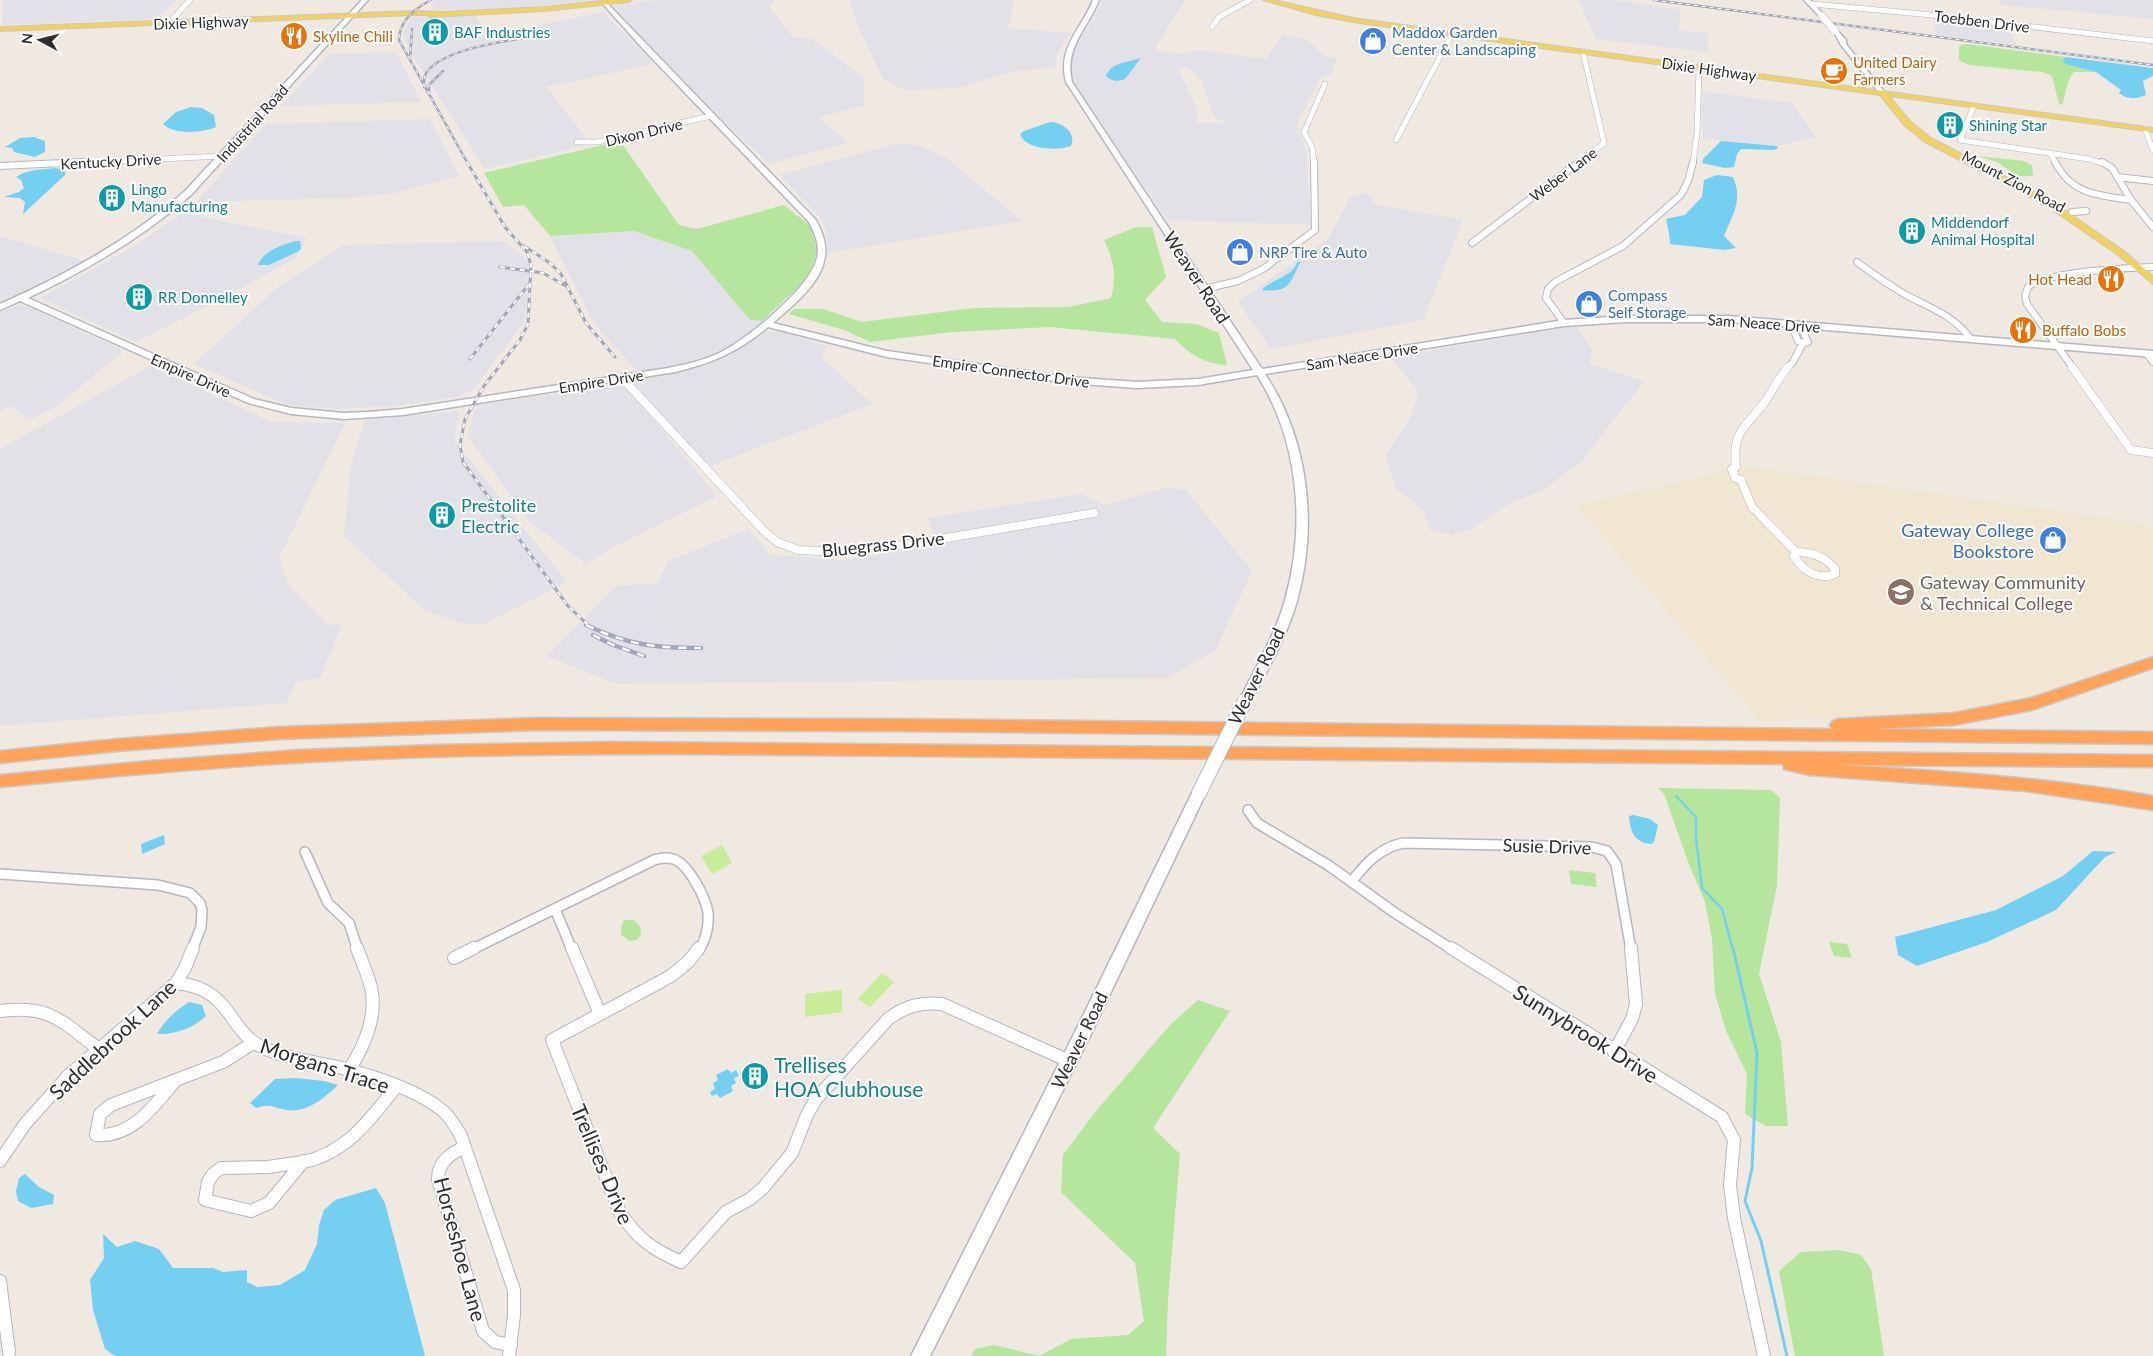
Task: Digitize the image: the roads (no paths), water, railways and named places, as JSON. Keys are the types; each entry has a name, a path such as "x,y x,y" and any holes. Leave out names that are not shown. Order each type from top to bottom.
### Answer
{"highway":[{"path":"1643,732 1954,719 2032,704 2153,662"},
{"path":"0,757 117,745 280,733 540,724 709,723 2153,738"},
{"path":"0,781 269,758 531,748 2153,761"},
{"path":"1762,758 1809,769 1970,778 2046,786 2153,803"}],"main road":[{"name":"Industrial Road","path":"0,307 88,264 144,230 182,199 365,0"},
{"name":"Dixie Highway","path":"0,29 439,14 544,9 629,0"},
{"name":"Weaver Road","path":"920,1356 1069,1061 1273,645 1290,602 1298,565 1302,499 1292,441 1278,403 1081,102 1066,74 1067,53 1091,14 1096,0"},
{"name":"Dixie Highway","path":"1266,0 1326,16 2149,130"},
{"name":"Mount Zion Road","path":"1809,2 1843,40 1850,44 1917,122 1937,138 2044,193 2152,268"},
{"name":"Empire Drive","path":"20,298 240,397 266,406 291,411 344,416 403,412 668,371 710,360 746,342 803,290 814,276 822,256 820,236 812,221 605,3"},
{"name":"Mount Zion Road","path":"1843,40 1843,44 1908,124 1928,140 2047,202 2121,253 2153,281"},
{"path":"1867,91 1877,86"},
{"name":"Sam Neace Drive","path":"1259,372 1564,324 1662,318 1729,319 2150,354"},
{"name":"Empire Connector Drive","path":"766,324 888,354 1091,382 1137,386 1169,385 1259,372"}],"street":[{"path":"169,23 190,0"},
{"path":"1212,27 1219,17 1250,0"},
{"name":"Toebben Drive","path":"1809,2 2153,41"},
{"path":"1396,140 1452,34"},
{"name":"Weber Lane","path":"1472,244 1604,143 1583,52"},
{"path":"1564,324 1546,298 1546,293 1550,286 1623,246 1681,195 1686,188 1697,135 1697,94 1700,68"},
{"path":"1204,289 1238,281 1258,272 1304,240 1315,230 1315,170 1312,147 1304,132 1325,84"},
{"path":"1974,106 1960,140 2101,162 2112,168 2131,200 2153,227"},
{"name":"Dixon Drive","path":"577,142 598,142 711,116"},
{"path":"2149,130 2152,146"},
{"path":"2051,154 2065,178 2073,184 2098,194 2131,200"},
{"name":"Kentucky Drive","path":"0,166 222,156"},
{"path":"2117,177 2153,181"},
{"path":"2072,212 2086,211"},
{"path":"1857,262 1902,293 1954,318 1964,328 1970,338"},
{"path":"2152,268 2137,266 2102,269 2038,281 2025,289 2024,296 2027,304 2131,450 2153,453"},
{"path":"1796,326 1802,330 1808,342 1803,343 1793,362 1778,377 1765,402 1743,426 1734,450 1736,467 1732,469 1735,478 1741,480 1752,507 1796,552"},
{"path":"2150,354 2153,362"},
{"name":"Bluegrass Drive","path":"622,378 762,530 777,542 798,550 826,553 875,549 1094,513"},
{"path":"1804,551 1821,556 1830,562 1835,569 1835,574 1830,577 1824,577 1810,574 1797,563 1794,556 1796,552 1804,551"},
{"name":"Sunnybrook Drive","path":"1248,810 1257,823 1322,861 1395,913 1614,1052 1722,1117 1734,1140 1730,1185 1734,1218 1764,1356"},
{"name":"Susie Drive","path":"1352,882 1371,857 1391,845 1403,843 1592,847 1607,851 1616,864 1634,967 1636,1004 1632,1019 1614,1052"},
{"path":"305,852 328,903 350,922 372,992 373,1012 360,1053 349,1070"},
{"name":"Trellises Drive","path":"454,958 662,858 676,859 682,862 704,900 708,912 707,932 697,952 686,966 671,976 552,1040 620,1213 634,1235 650,1248 681,1262 726,1212 750,1199 763,1188 792,1153 807,1115 816,1099 888,1019 903,1008 926,1002 942,1004 1069,1061"},
{"name":"Saddlebrook Lane","path":"0,874 158,885 182,890 190,893 200,903 203,918 192,954 176,983 68,1076 45,1101 1,1157"},
{"path":"555,909 600,1014"},
{"name":"Morgans Trace","path":"176,983 194,985 211,992 237,1026 253,1043 285,1056 349,1070 430,1103 443,1111 456,1127 464,1146 514,1290 514,1315 510,1350"},
{"path":"0,1011 18,1009 37,1010 54,1016 98,1049"},
{"path":"175,1080 146,1116 120,1133 106,1138 96,1135 100,1114 110,1105 175,1080 223,1062 253,1043"},
{"path":"304,1161 269,1203 251,1211 205,1200 205,1189 208,1179 222,1168 280,1166 326,1156 364,1128 395,1088"},
{"name":"Horseshoe Lane","path":"464,1146 444,1160 438,1170 438,1179 482,1331 490,1341 510,1350"},
{"path":"0,1281 9,1352"}],"water":[{"path":"2066,57 2153,68 2153,76 2143,81 2146,95 2129,98 2119,93 2121,90 2096,72 2065,64 2062,61"},
{"path":"1141,58 1125,79 1115,80 1106,76 1116,65"},
{"path":"191,107 202,108 214,115 216,127 204,131 188,132 174,130 163,124 176,112"},
{"path":"1055,122 1067,129 1072,137 1071,146 1065,148 1042,148 1028,143 1020,134 1024,131"},
{"path":"34,137 45,141 45,152 35,157 14,152 12,148 5,147 20,138"},
{"path":"1721,141 1777,146 1778,148 1774,150 1741,149 1737,154 1734,167 1725,168 1702,163 1703,159"},
{"path":"56,168 64,171 66,174 23,214 25,202 20,198 4,197 19,192 24,188 21,180 16,177 23,173"},
{"path":"1717,175 1733,177 1736,185 1736,207 1724,236 1736,248 1725,250 1670,244 1666,219 1685,215 1702,197 1704,180"},
{"path":"295,241 300,241 301,249 297,252 269,265 258,265 269,252"},
{"path":"1301,261 1288,285 1278,290 1262,290 1270,283 1286,275"},
{"path":"1633,815 1650,819 1658,825 1652,844 1641,841 1632,832 1629,816"},
{"path":"164,835 165,844 142,854 141,844"},
{"path":"2093,851 2116,852 2105,857 2056,910 1987,942 1917,966 1898,955 1895,937 1996,910 2063,876"},
{"path":"189,1002 202,1005 206,1016 183,1030 157,1034 171,1016"},
{"path":"728,1069 731,1073 736,1070 739,1076 734,1078 736,1083 731,1086 733,1091 720,1098 717,1094 712,1096 710,1092 715,1089 713,1083 718,1080 716,1075"},
{"path":"296,1078 324,1081 338,1085 315,1104 301,1109 287,1110 269,1106 256,1108 250,1103 275,1079"},
{"path":"25,1174 39,1187 54,1195 53,1204 31,1208 18,1201 16,1191 19,1178"},
{"path":"376,1188 385,1203 425,1356 115,1356 105,1349 93,1310 90,1280 104,1258 103,1234 117,1247 135,1241 159,1249 173,1268 213,1268 223,1272 247,1270 247,1282 257,1287 280,1285 305,1270 317,1244 319,1225 324,1210 335,1200"}],"waterway":[{"path":"1676,796 1696,817 1696,838 1702,888 1722,909 1733,950"},
{"path":"1733,948 1757,1053 1752,1168 1745,1201 1761,1241 1787,1356"}],"railway":[{"path":"424,85 399,40 402,27 409,16 431,0"},
{"path":"1654,0 2153,65"},
{"path":"410,59 412,29"},
{"path":"424,85 425,75 442,60 470,49 523,38"},
{"path":"429,94 429,85 443,71"},
{"path":"424,85 429,94"},
{"path":"429,94 468,164"},
{"path":"467,162 505,227 527,252 531,271"},
{"path":"524,246 550,263 561,274 586,323 615,357"},
{"path":"500,267 531,271"},
{"path":"531,271 543,273 566,286"},
{"path":"531,271 528,324 520,340 484,386 465,419 460,445 463,462 568,606 589,626"},
{"path":"470,359 529,284"},
{"path":"586,625 615,637 642,644 701,648"},
{"path":"593,635 613,645 644,656"}],"place":[{"name":"BAF Industries","path":"435,32"},
{"name":"Skyline Chili","path":"294,36"},
{"name":"Maddox Garden Center & Landscaping","path":"1373,41"},
{"name":"United Dairy Farmers","path":"1834,71"},
{"name":"Shining Star","path":"1950,125"},
{"name":"Lingo Manufacturing","path":"112,198"},
{"name":"Middendorf Animal Hospital","path":"1912,231"},
{"name":"NRP Tire & Auto","path":"1240,252"},
{"name":"Hot Head","path":"2111,279"},
{"name":"RR Donnelley","path":"139,297"},
{"name":"Compass Self Storage","path":"1589,304"},
{"name":"Buffalo Bobs","path":"2023,330"},
{"name":"Prestolite Electric","path":"442,515"},
{"name":"Gateway College Bookstore","path":"2053,540"},
{"name":"Gateway Community & Technical College","path":"1901,592"},
{"name":"Trellises HOA Clubhouse","path":"755,1076"}]}
